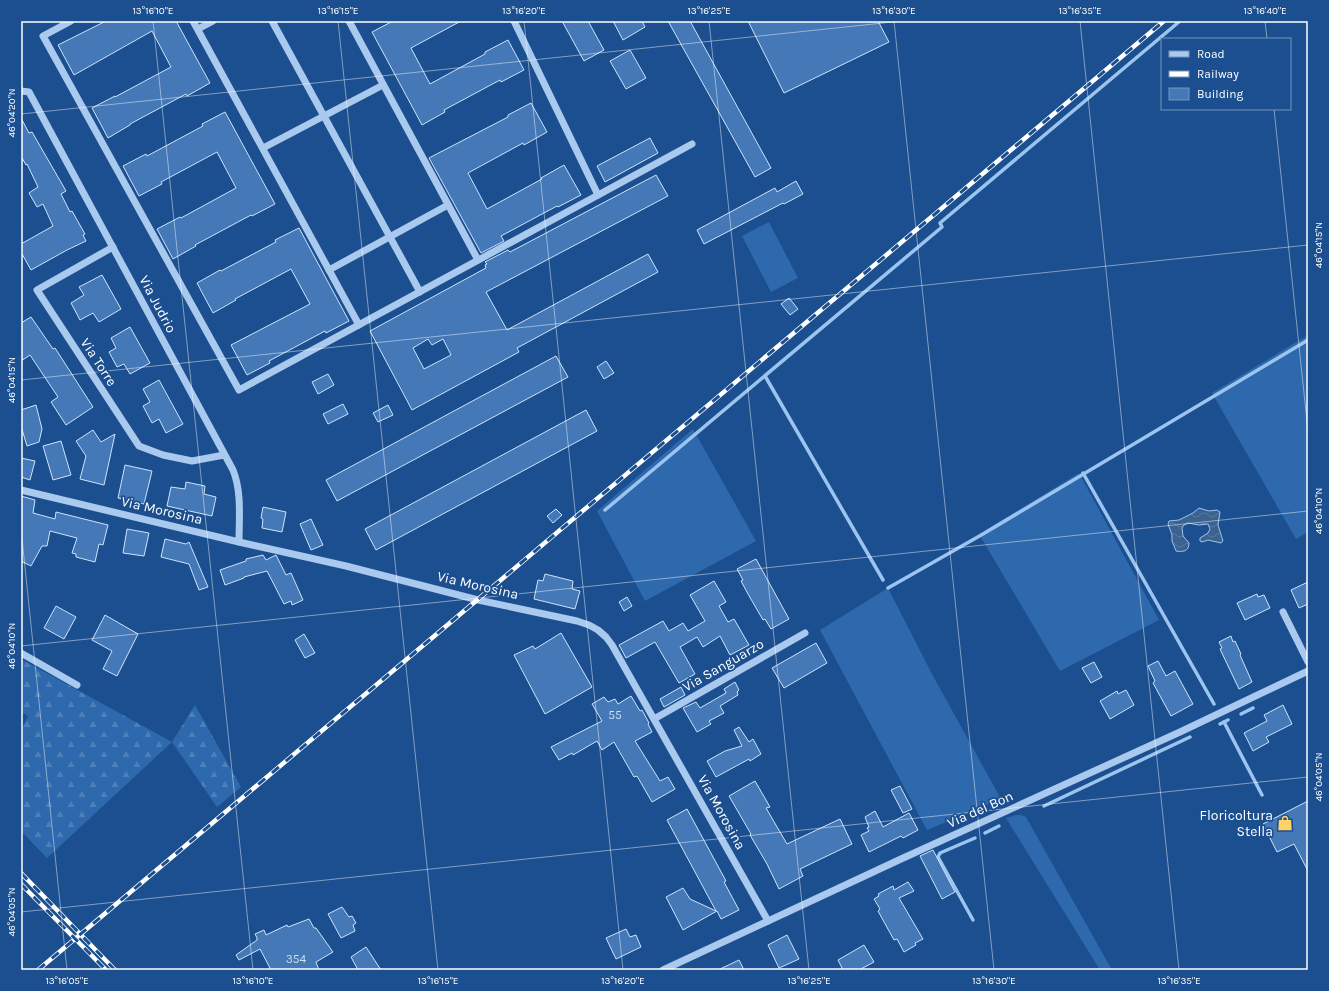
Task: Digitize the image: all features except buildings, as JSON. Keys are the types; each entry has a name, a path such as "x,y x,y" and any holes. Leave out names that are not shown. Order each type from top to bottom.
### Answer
{"street":[{"path":"71,21 43,36 239,390 692,144"},
{"path":"193,21 359,325"},
{"path":"198,29 213,21"},
{"path":"272,21 420,292"},
{"path":"349,21 478,260"},
{"path":"514,21 598,195"},
{"path":"263,148 384,85"},
{"name":"Via Judrio","path":"21,91 29,92 236,477 238,486 239,542"},
{"path":"329,270 448,205"},
{"name":"Via Torre","path":"113,247 37,290 139,446 163,455 192,461 224,455"},
{"name":"Via Morosina","path":"21,490 346,566 473,598 589,624 606,637 612,645 768,921"},
{"path":"1283,612 1308,662"},
{"name":"Via Sanguarzo","path":"654,719 805,633"},
{"path":"21,653 77,685"},
{"name":"Via del Bon","path":"663,970 901,859 1173,735 1308,671"}],"green space":[{"path":"769,222 798,278 771,292 742,236"},
{"path":"1308,335 1308,532 1296,539 1212,393"},
{"path":"693,429 756,541 645,601 597,511"},
{"path":"1079,473 1159,620 1060,671 979,534"},
{"path":"888,588 932,674 1001,799 927,830 820,630"},
{"path":"21,659 172,742 47,858 21,831 21,730 28,716 21,712"},
{"path":"195,705 241,787 217,807 172,742"},
{"path":"1016,815 1026,817 1112,970 1100,970 1006,818"}],"water":[{"path":"1199,508 1209,511 1217,510 1220,512 1218,525 1223,541 1221,543 1208,540 1202,542 1200,541 1200,538 1208,533 1210,529 1208,524 1199,525 1188,523 1182,528 1183,536 1189,543 1189,546 1186,550 1176,551 1168,524 1169,521 1179,520 1193,513"}],"waterway":[{"path":"605,510 942,227 940,223 1180,21"},
{"path":"888,588 983,534 1308,340"},
{"path":"765,376 883,580"},
{"path":"1083,473 1214,704"},
{"path":"1241,714 1253,708"},
{"path":"1220,724 1228,720"},
{"path":"1224,722 1262,795"},
{"path":"1044,806 1190,737"},
{"path":"985,833 999,826"},
{"path":"973,920 938,857 940,853 975,838"}],"railway":[{"path":"38,970 1164,21"},
{"path":"21,873 115,970"},
{"path":"21,884 106,970"}],"place":[{"name":"Floricoltura Stella","path":"1285,823"}]}
